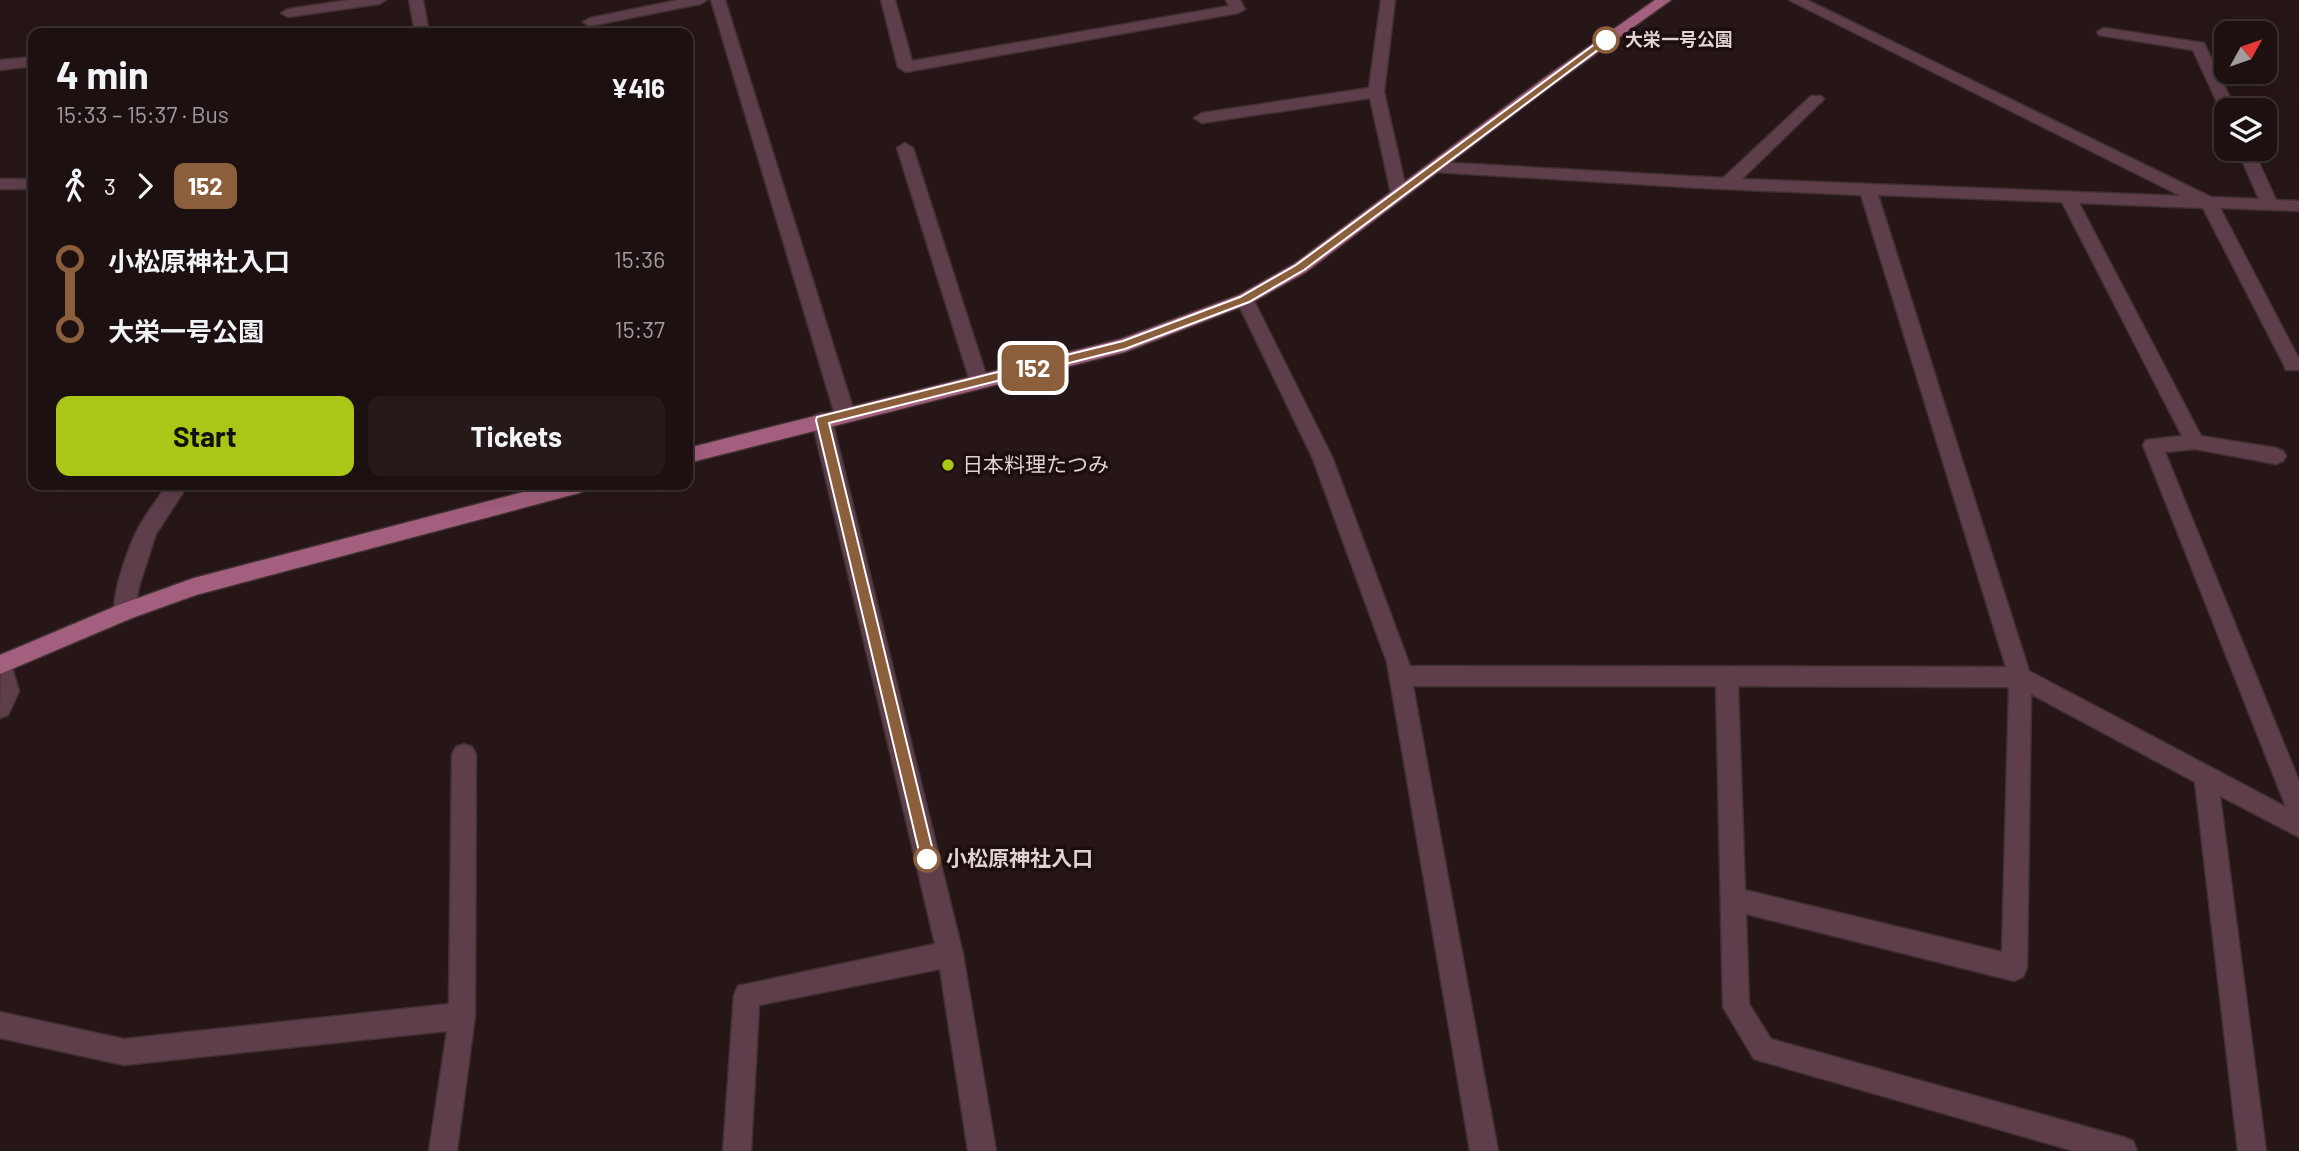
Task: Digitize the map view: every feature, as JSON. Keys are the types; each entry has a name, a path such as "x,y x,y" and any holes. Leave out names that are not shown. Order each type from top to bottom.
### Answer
{"main road":[{"path":"693,455 1125,345 1245,299 1300,268 1549,81 1664,0"},
{"path":"1,665 124,612 194,587 560,490"}],"street":[{"path":"288,13 379,0"},
{"path":"416,0 421,28"},
{"path":"590,22 700,0"},
{"path":"718,0 833,418 950,954 982,1151"},
{"path":"888,0 906,67 1238,9 1233,0"},
{"path":"1388,0 1376,92 1399,193"},
{"path":"1796,0 2209,203 2293,366"},
{"path":"2104,32 2199,46 2223,98"},
{"path":"0,65 28,62"},
{"path":"1202,118 1376,92"},
{"path":"1727,184 1816,99"},
{"path":"905,148 979,381"},
{"path":"2250,161 2270,205"},
{"path":"1435,167 1727,184 2299,206"},
{"path":"0,184 28,184"},
{"path":"1733,899 2014,968 2020,677 1868,189"},
{"path":"2067,197 2195,442"},
{"path":"1245,299 1323,459 1398,662 1484,1151"},
{"path":"2276,456 2195,442 2153,445 2299,810"},
{"path":"124,612 129,583 147,531 175,490"},
{"path":"0,708 8,691 1,665"},
{"path":"1400,676 2020,677 2299,827"},
{"path":"1727,676 1736,1007 1763,1050 2123,1151"},
{"path":"443,1151 462,1016 464,754"},
{"path":"2206,778 2252,1151"},
{"path":"737,1151 747,995 950,954"},
{"path":"0,1025 124,1052 462,1016"}],"bus line":[{"name":"152","path":"927,859 822,420 1125,345 1245,299 1300,268 1606,40"}],"place":[{"name":"大栄一号公園","path":"1606,40"},
{"name":"日本料理たつみ","path":"948,465"},
{"name":"小松原神社入口","path":"927,859"}]}
